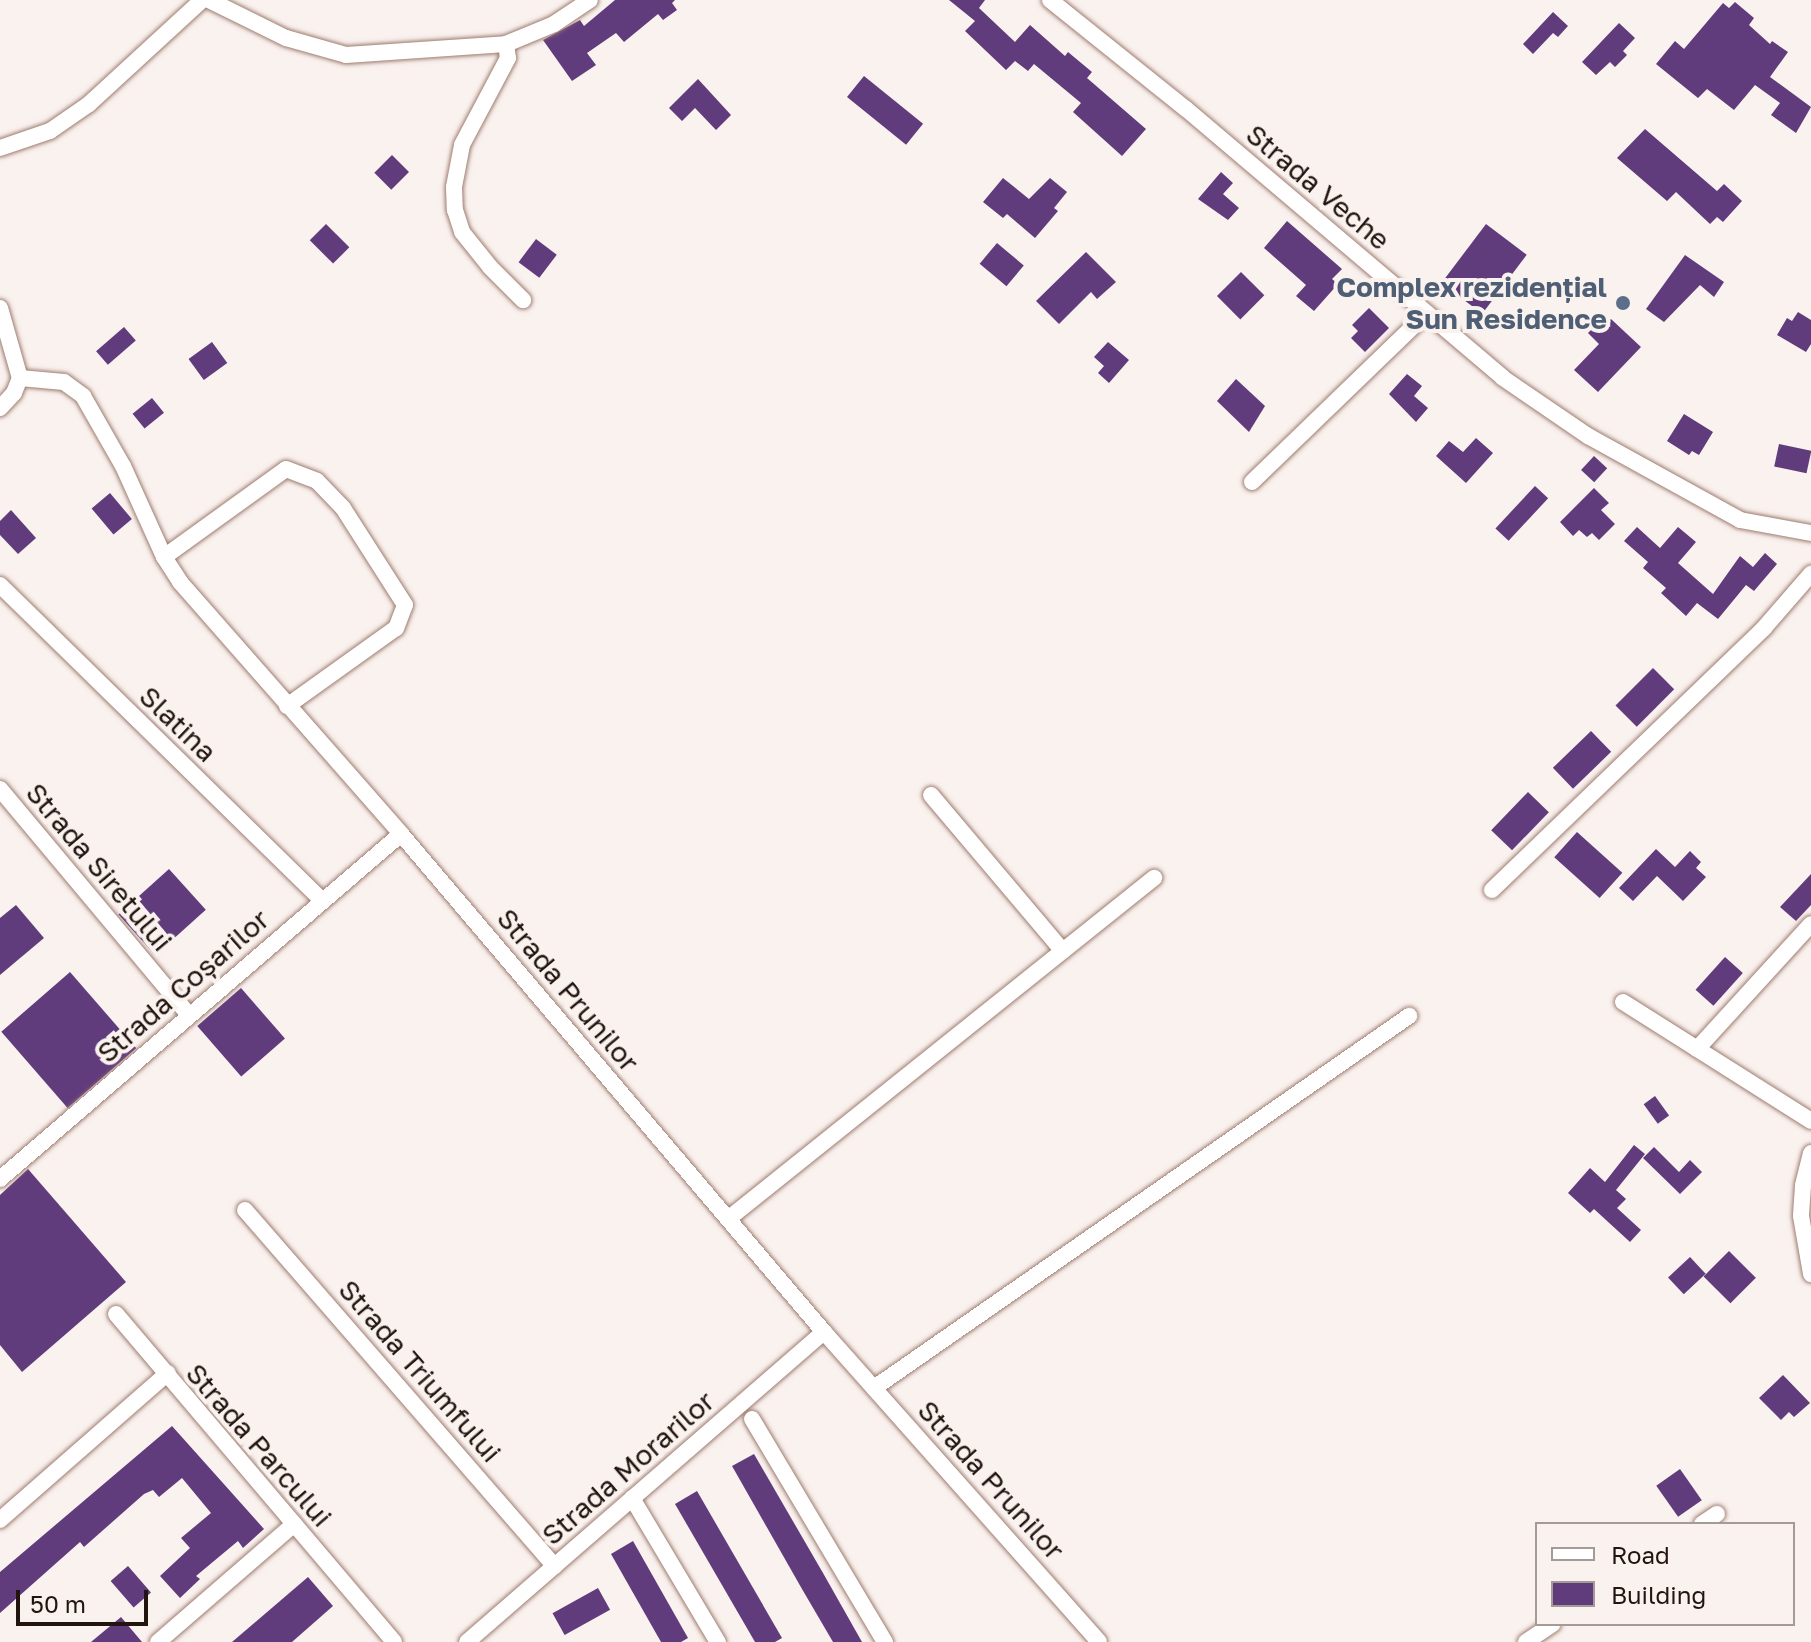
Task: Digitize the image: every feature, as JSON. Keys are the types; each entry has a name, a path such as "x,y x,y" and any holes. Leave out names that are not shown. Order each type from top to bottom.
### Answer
{"street":[{"path":"0,148 50,131 89,104 202,0"},
{"path":"209,0 286,38 346,55 506,44 554,24 590,0"},
{"name":"Strada Veche","path":"1050,0 1185,108 1503,378 1588,436 1740,520 1811,533"},
{"path":"506,44 508,58 462,145 454,187 455,210 462,232 490,267 523,300"},
{"path":"0,308 20,378 14,393 0,408"},
{"path":"1252,482 1427,313"},
{"name":"Strada Prunilor","path":"20,378 43,377 64,382 83,396 123,466 164,557 180,582 401,834 824,1332 1099,1642"},
{"path":"164,557 286,469 317,481 343,508 405,605 396,628 287,706"},
{"path":"1492,890 1764,628 1811,574"},
{"name":"Slatina","path":"0,585 322,900"},
{"name":"Strada Siretului","path":"0,789 189,1015"},
{"path":"931,795 1063,951"},
{"name":"Strada Coșarilor","path":"0,1179 401,834"},
{"path":"728,1219 1154,878"},
{"path":"1697,1049 1811,924"},
{"path":"1623,1002 1811,1121"},
{"path":"874,1388 1409,1016"},
{"path":"1811,1153 1803,1186 1801,1216 1811,1274"},
{"name":"Strada Triumfului","path":"245,1210 555,1566"},
{"path":"116,1314 168,1373"},
{"name":"Strada Morarilor","path":"467,1642 824,1332"},
{"name":"Strada Parcului","path":"0,1520 168,1373 394,1642"},
{"path":"752,1419 885,1642"},
{"path":"632,1498 718,1642"},
{"path":"1705,1522 1717,1514"},
{"path":"158,1642 294,1524"}],"building":[{"path":"615,0 675,0 672,3 677,10 663,20 658,14 624,42 616,33 587,53 596,65 572,81 543,40 580,20 584,26"},
{"path":"949,0 985,0 979,8 1015,42 1030,25 1065,56 1068,52 1092,72 1087,78 1146,129 1122,156 1073,112 1081,103 1034,64 1028,71 1015,61 1006,70 965,31 975,21"},
{"path":"1735,2 1754,18 1749,25 1770,44 1772,41 1788,52 1770,77 1811,107 1796,133 1771,115 1780,103 1755,85 1734,110 1707,89 1698,98 1656,64 1675,41 1684,49 1723,3 1729,8"},
{"path":"1553,12 1568,26 1558,37 1553,33 1533,54 1523,44"},
{"path":"1619,23 1635,38 1623,51 1627,55 1615,67 1610,62 1596,75 1582,62"},
{"path":"864,76 923,124 906,145 847,97"},
{"path":"698,79 731,115 716,130 695,108 682,121 669,108"},
{"path":"1645,129 1717,191 1724,184 1742,201 1723,222 1717,217 1710,224 1676,192 1667,201 1617,158"},
{"path":"392,155 409,172 391,190 374,173"},
{"path":"1221,172 1233,183 1223,194 1239,208 1228,220 1198,199"},
{"path":"1003,178 1029,199 1050,178 1067,192 1054,208 1058,211 1035,238 1007,214 1003,218 983,202"},
{"path":"1287,221 1342,269 1332,279 1338,284 1314,311 1296,296 1306,285 1264,248"},
{"path":"326,224 349,247 333,264 310,240"},
{"path":"1486,224 1527,255 1482,314 1441,283"},
{"path":"536,239 557,255 539,278 519,262"},
{"path":"997,243 1024,265 1006,286 980,264"},
{"path":"1086,252 1116,282 1097,299 1091,292 1059,324 1036,301"},
{"path":"1685,255 1724,282 1714,297 1700,285 1664,322 1646,309"},
{"path":"1241,272 1264,295 1240,319 1217,296"},
{"path":"1369,308 1389,328 1365,352 1351,338 1358,331 1352,325"},
{"path":"1798,312 1811,320 1811,344 1806,352 1777,335 1787,318 1792,321"},
{"path":"1611,319 1641,347 1598,392 1574,370 1599,344 1588,333 1600,320 1605,326"},
{"path":"124,327 136,341 108,365 96,351"},
{"path":"212,342 227,363 204,380 189,359"},
{"path":"1108,342 1129,360 1109,383 1098,373 1104,366 1094,357"},
{"path":"1407,374 1422,386 1414,396 1428,408 1416,422 1389,394"},
{"path":"1236,379 1265,406 1249,432 1217,401"},
{"path":"152,398 164,413 145,428 133,414"},
{"path":"1684,414 1713,432 1699,455 1692,451 1689,455 1667,441"},
{"path":"1476,438 1493,453 1466,483 1436,456 1449,441 1463,452"},
{"path":"1779,444 1811,451 1806,473 1774,466"},
{"path":"1594,456 1607,468 1594,482 1581,470"},
{"path":"1535,486 1548,498 1509,541 1495,528"},
{"path":"1594,488 1609,503 1601,510 1615,524 1599,540 1592,533 1587,537 1579,530 1573,536 1560,522"},
{"path":"110,493 132,519 113,534 92,508"},
{"path":"11,510 36,538 18,554 0,535 0,521"},
{"path":"1637,527 1660,548 1678,527 1696,542 1678,563 1713,594 1740,556 1753,567 1765,553 1777,564 1754,591 1746,585 1718,619 1697,603 1686,616 1661,593 1666,588 1643,568 1648,562 1624,541"},
{"path":"1653,668 1674,689 1637,727 1616,705"},
{"path":"1591,731 1611,752 1573,789 1553,768"},
{"path":"1528,792 1549,812 1512,850 1491,830"},
{"path":"1577,832 1622,873 1600,898 1554,857"},
{"path":"1656,849 1675,867 1690,851 1701,862 1696,868 1706,877 1683,901 1657,876 1633,901 1619,888"},
{"path":"169,869 206,910 155,955 118,915"},
{"path":"1811,874 1811,905 1796,921 1780,907"},
{"path":"16,905 44,938 0,975 0,918"},
{"path":"1725,957 1743,973 1713,1006 1696,990"},
{"path":"70,972 136,1048 68,1108 1,1032"},
{"path":"241,988 285,1039 241,1077 197,1026"},
{"path":"1655,1096 1669,1115 1658,1124 1644,1104"},
{"path":"1634,1145 1645,1154 1616,1190 1626,1199 1617,1208 1641,1230 1630,1242 1594,1209 1590,1213 1568,1193 1590,1168 1605,1182"},
{"path":"1654,1147 1679,1172 1690,1160 1702,1172 1680,1194 1643,1158"},
{"path":"28,1169 126,1282 22,1372 0,1345 0,1195"},
{"path":"1729,1251 1756,1278 1730,1303 1704,1276"},
{"path":"1690,1257 1706,1274 1684,1294 1668,1277"},
{"path":"1783,1375 1810,1403 1794,1417 1789,1412 1781,1420 1759,1398"},
{"path":"172,1426 264,1529 243,1548 238,1541 196,1576 200,1579 180,1598 160,1576 190,1548 181,1538 211,1513 182,1478 159,1497 153,1490 144,1494 84,1547 80,1542 0,1613 0,1572"},
{"path":"754,1454 862,1642 833,1642 802,1589 732,1466"},
{"path":"1680,1469 1702,1500 1678,1517 1656,1486"},
{"path":"697,1491 782,1638 775,1642 755,1642 675,1504"},
{"path":"633,1541 688,1638 681,1642 661,1642 611,1554"},
{"path":"128,1566 151,1592 134,1608 111,1581"},
{"path":"308,1577 333,1606 292,1642 232,1642"},
{"path":"598,1588 610,1610 565,1635 553,1613"},
{"path":"121,1617 142,1642 91,1642"}],"place":[{"name":"Complex rezidențial Sun Residence","path":"1623,303"}]}
